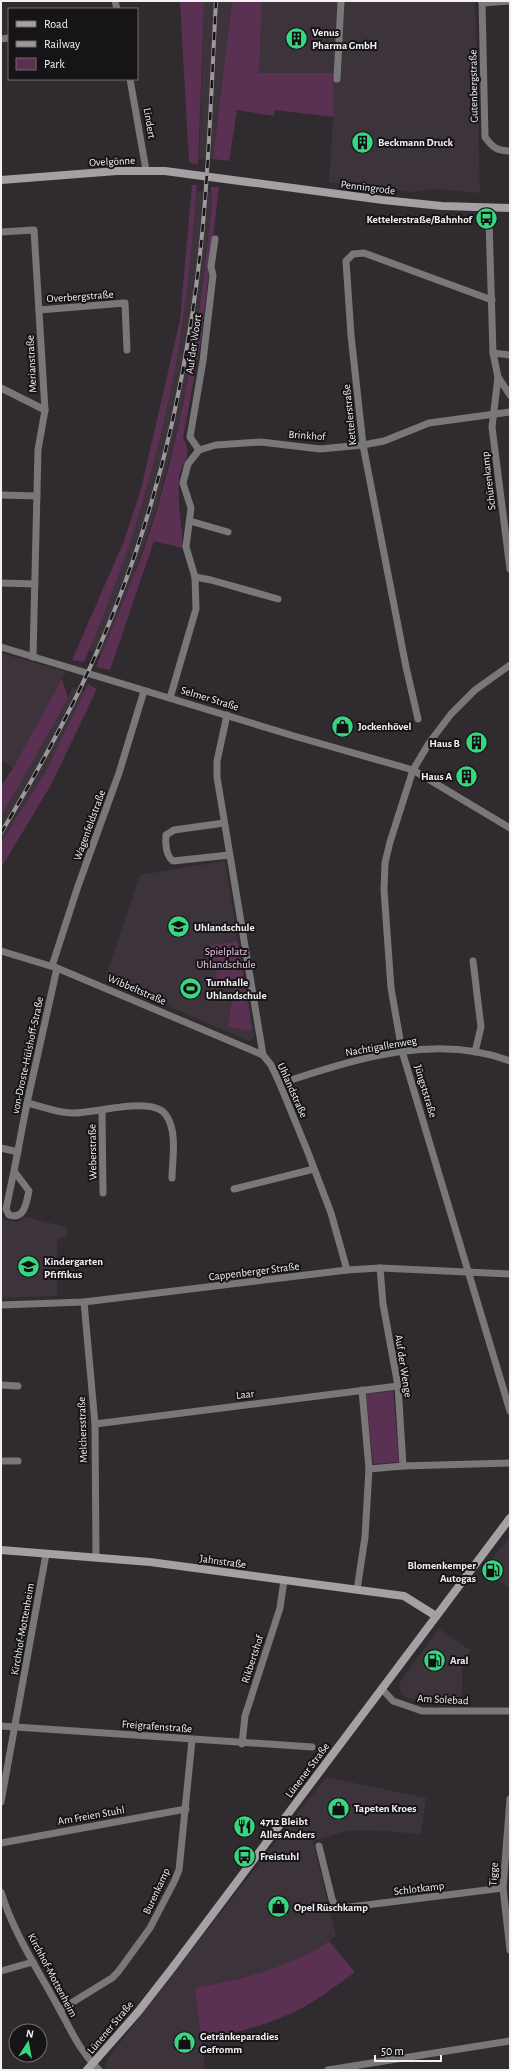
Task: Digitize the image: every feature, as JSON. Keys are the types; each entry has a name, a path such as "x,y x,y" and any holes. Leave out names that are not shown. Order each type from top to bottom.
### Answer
{"main road":[{"name":"Ovelgönne","path":"1,180 146,170 223,178"},
{"name":"Penningrode","path":"223,178 430,205 510,208"},
{"name":"Lünener Straße","path":"93,2068 173,1967 510,1518"},
{"name":"Jahnstraße","path":"1,1550 96,1557 404,1596 436,1616"}],"street":[{"path":"337,78 341,1"},
{"name":"Gutenbergstraße","path":"510,1 482,2 485,137 491,146 497,150 510,151"},
{"name":"Lindert","path":"130,80 146,170"},
{"path":"489,221 494,353 498,377 493,414"},
{"name":"Merianstraße","path":"1,232 34,230 45,410 38,450 33,656"},
{"name":"Auf der Woort","path":"199,450 190,437 203,361 213,275 211,267 215,239"},
{"name":"Kettelerstraße","path":"418,719 406,667 363,445 351,335 346,264 348,259 356,253 364,253 492,300"},
{"name":"Overbergstraße","path":"39,310 124,304 127,350"},
{"path":"494,353 510,355"},
{"path":"498,377 510,395"},
{"path":"1,388 45,410"},
{"name":"Brinkhof","path":"199,450 216,445 261,442 320,449 363,445 384,441 429,423 510,412"},
{"name":"Schürenkamp","path":"493,414 492,427 510,569"},
{"path":"170,698 196,609 195,578 186,547 191,508 183,482 188,464 199,450"},
{"path":"1,495 36,496"},
{"path":"190,521 228,532"},
{"path":"195,578 211,580 278,599"},
{"path":"1,583 35,584"},
{"name":"Selmer Straße","path":"1,647 144,691 413,770 510,828"},
{"name":"Jüngststraße","path":"510,665 475,690 458,706 429,743 413,770 395,822 385,870 386,921 391,988 402,1051 510,1411"},
{"name":"Wagenfeldstraße","path":"55,967 78,886 119,773 144,691"},
{"name":"Uhlandstraße","path":"227,715 217,761 217,777 263,1055 271,1065 279,1082 314,1169 331,1213 347,1270"},
{"path":"224,822 174,830 166,835 165,840 168,854 173,861 229,855"},
{"name":"Wibbeltstraße","path":"1,951 55,967 263,1055"},
{"path":"473,961 481,1027 475,1052"},
{"name":"von-Droste-Hülshoff-Straße","path":"14,1171 28,1191 24,1210 18,1216 8,1215 6,1212 27,1103 55,967"},
{"name":"Nachtigallenweg","path":"294,1079 334,1066 402,1051 450,1050 475,1052 510,1061"},
{"name":"Weberstraße","path":"27,1103 71,1114 133,1106 148,1106 156,1108 166,1115 172,1131 172,1178"},
{"name":"Weberstraße","path":"102,1111 103,1193"},
{"path":"1,1148 18,1152"},
{"path":"234,1190 314,1169"},
{"path":"1,1199 9,1194"},
{"name":"Cappenberger Straße","path":"1,1305 84,1302 347,1270 380,1268 510,1274"},
{"name":"Auf der Wenge","path":"380,1268 383,1304 398,1386 403,1466"},
{"name":"Melchersstraße","path":"84,1302 95,1424 96,1557"},
{"path":"1,1385 18,1386"},
{"name":"Laar","path":"95,1424 398,1386"},
{"path":"357,1590 365,1537 369,1469 362,1390"},
{"path":"1,1461 18,1461"},
{"path":"369,1469 403,1466 510,1463"},
{"name":"Kirchhof-Mottenheim","path":"1,1802 46,1554"},
{"name":"Rikbertshof","path":"242,1744 245,1716 276,1621 284,1580"},
{"name":"Am Solebad","path":"382,1689 393,1701 422,1711 510,1711"},
{"name":"Freigrafenstraße","path":"1,1726 242,1744 312,1747"},
{"name":"Burenkamp","path":"60,2010 112,1978 124,1966 150,1928 174,1882 178,1870 186,1809 192,1740"},
{"name":"Tigge","path":"510,1799 510,1819 503,1888 510,1950"},
{"name":"Am Freien Stuhl","path":"1,1843 186,1809"},
{"name":"Schlotkamp","path":"319,1846 332,1899 338,1906 357,1907 503,1888"},
{"name":"Kirchhof-Mottenheim","path":"1,1892 5,1906 33,1962 60,2010 81,2052 93,2068"},
{"path":"1,1971 33,1962"},
{"path":"328,2070 510,2041"}],"shaded area":[{"path":"204,1 232,1 213,159 199,159"},
{"path":"262,1 475,1 480,193 436,189 412,192 329,182 333,118 333,73 259,73"},
{"path":"197,191 211,192 212,200 196,337 180,417 157,507 126,597 101,655 89,650 115,584 145,494 167,402 182,328"},
{"path":"1,653 66,672 13,768 1,760"},
{"path":"73,687 85,692 46,771 1,842 1,815 19,786"},
{"name":"Uhlandschule","path":"225,861 254,1037 249,1041 105,979 140,875"},
{"name":"Kindergarten Pfiffikus","path":"26,1217 66,1227 68,1236 57,1239 57,1296 1,1298 1,1219 17,1222"},
{"path":"510,1537 510,1584 508,1587 483,1570"},
{"path":"439,1628 471,1651 462,1663 462,1698 409,1699 401,1694 399,1685"},
{"path":"326,1777 426,1798 421,1834 369,1830 347,1831 313,1841 336,1936 320,1947 286,1965 247,1978 195,1988 205,2070 106,2070 105,2066 108,2058"}],"green space":[{"path":"180,1 204,1 198,164 189,163"},
{"path":"232,1 262,1 259,73 333,73 333,117 275,110 274,116 237,110 229,161 213,159"},
{"path":"192,185 197,185 191,256 184,309 175,369 156,455 131,539 101,622 84,662 72,660 124,541 141,489 180,320"},
{"path":"211,187 219,187 201,340 183,438 186,445 187,454 179,479 179,505 183,548 154,541 110,670 96,667 152,527 177,431 198,316 212,200"},
{"path":"62,679 68,698 19,786 1,815 1,786 13,768"},
{"path":"88,684 97,689 51,785 1,868 1,842 46,771"},
{"name":"Spielplatz Uhlandschule","path":"237,941 244,982 216,979 217,969 211,967 209,946"},
{"path":"234,988 246,990 252,1031 228,1027"},
{"path":"393,1391 399,1462 373,1464 366,1394"},
{"path":"329,1941 355,1972 314,2001 287,2015 245,2030 201,2039 195,1988 264,1972 297,1959"}],"railway":[{"path":"1,833 61,727 99,648 133,559 161,468 182,375 201,247 208,165 216,1"}],"place":[{"name":"Venus Pharma GmbH","path":"296,38"},
{"name":"Beckmann Druck","path":"362,142"},
{"name":"Kettelerstraße/Bahnhof","path":"487,219"},
{"name":"Jockenhövel","path":"343,726"},
{"name":"Haus B","path":"476,743"},
{"name":"Haus A","path":"467,776"},
{"name":"Uhlandschule","path":"179,927"},
{"name":"Turnhalle Uhlandschule","path":"190,988"},
{"name":"Kindergarten Pfiffikus","path":"29,1267"},
{"name":"Blomenkemper Autogas","path":"492,1571"},
{"name":"Aral","path":"434,1660"},
{"name":"Tapeten Kroes","path":"338,1808"},
{"name":"4712 Bleibt Alles Anders","path":"244,1827"},
{"name":"Freistuhl","path":"244,1856"},
{"name":"Opel Rüschkamp","path":"279,1907"},
{"name":"Getränkeparadies Gefromm","path":"185,2042"}]}
